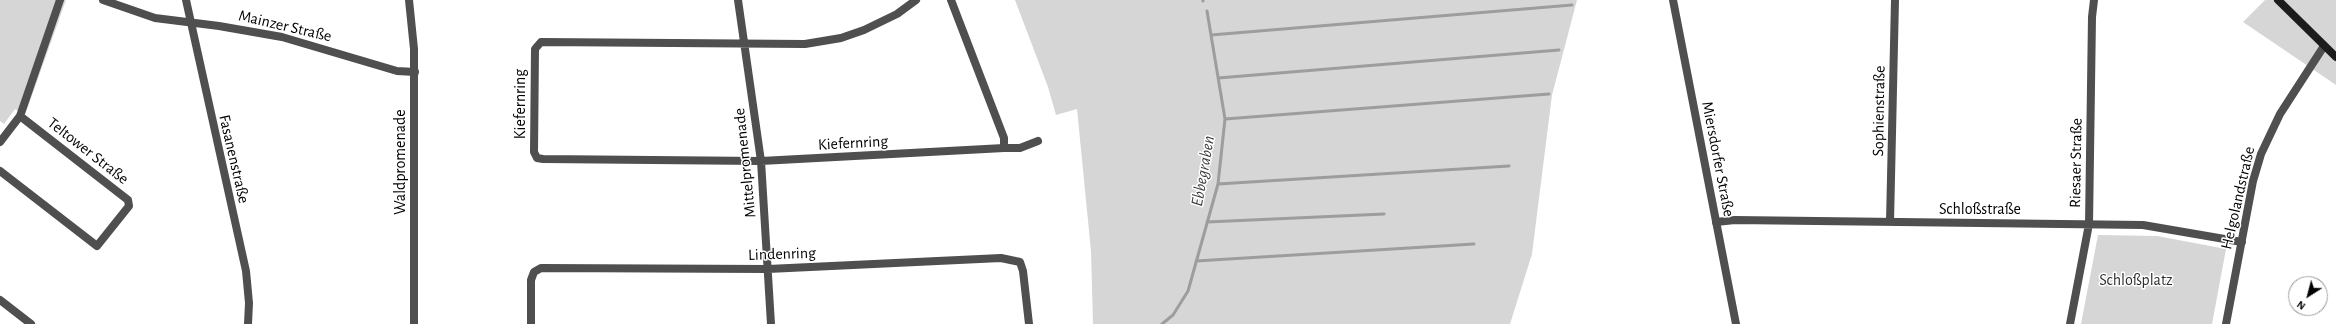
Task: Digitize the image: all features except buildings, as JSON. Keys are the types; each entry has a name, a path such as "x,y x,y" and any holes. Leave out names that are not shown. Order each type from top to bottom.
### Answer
{"main road":[{"path":"2278,0 2336,57"}],"street":[{"path":"0,142 20,116 60,0"},
{"name":"Mainzer Straße","path":"103,0 155,18 189,24 219,26 282,37 397,71 415,72"},
{"name":"Fasanenstraße","path":"186,0 189,24 246,272 249,303 248,324"},
{"name":"Waldpromenade","path":"409,0 415,72 414,324"},
{"name":"Mittelpromenade","path":"738,0 761,161 771,324"},
{"name":"Kiefernring","path":"916,0 897,14 864,30 841,38 804,44 542,42 535,49 534,152 536,158 761,161 1020,148 1038,140"},
{"path":"951,0 1004,138 1004,148"},
{"name":"Miersdorfer Straße","path":"1673,0 1736,324"},
{"name":"Sophienstraße","path":"1890,222 1895,0"},
{"name":"Riesaer Straße","path":"2070,324 2089,224 2092,17 2094,0"},
{"name":"Helgolandstraße","path":"2226,324 2256,170 2266,143 2280,114 2324,46"},
{"name":"Teltower Straße","path":"0,171 97,246 129,206 128,200 20,116"},
{"name":"Schloßstraße","path":"1716,222 1735,220 2089,224 2162,227 2242,242"},
{"name":"Lindenring","path":"531,324 531,280 534,272 541,268 768,269 1011,258 1020,262 1023,271 1029,324"},
{"path":"0,300 31,324"}],"green space":[{"path":"0,0 66,0 25,115 15,109 4,124 0,121"},
{"path":"1015,0 1577,0 1552,95 1532,254 1510,324 1093,324 1091,251 1077,109 1056,115 1048,87"},
{"path":"2265,0 2336,0 2336,85 2243,22"},
{"name":"Schloßplatz","path":"2098,235 2157,236 2226,249 2212,324 2081,324"}],"waterway":[{"path":"1211,35 1572,5"},
{"name":"Ebbegraben","path":"1162,324 1173,315 1188,291 1218,184 1225,119 1207,11"},
{"path":"1218,78 1559,50"},
{"path":"1225,119 1549,94"},
{"path":"1218,184 1509,166"},
{"path":"1207,222 1384,214"},
{"path":"1196,261 1474,244"}]}
